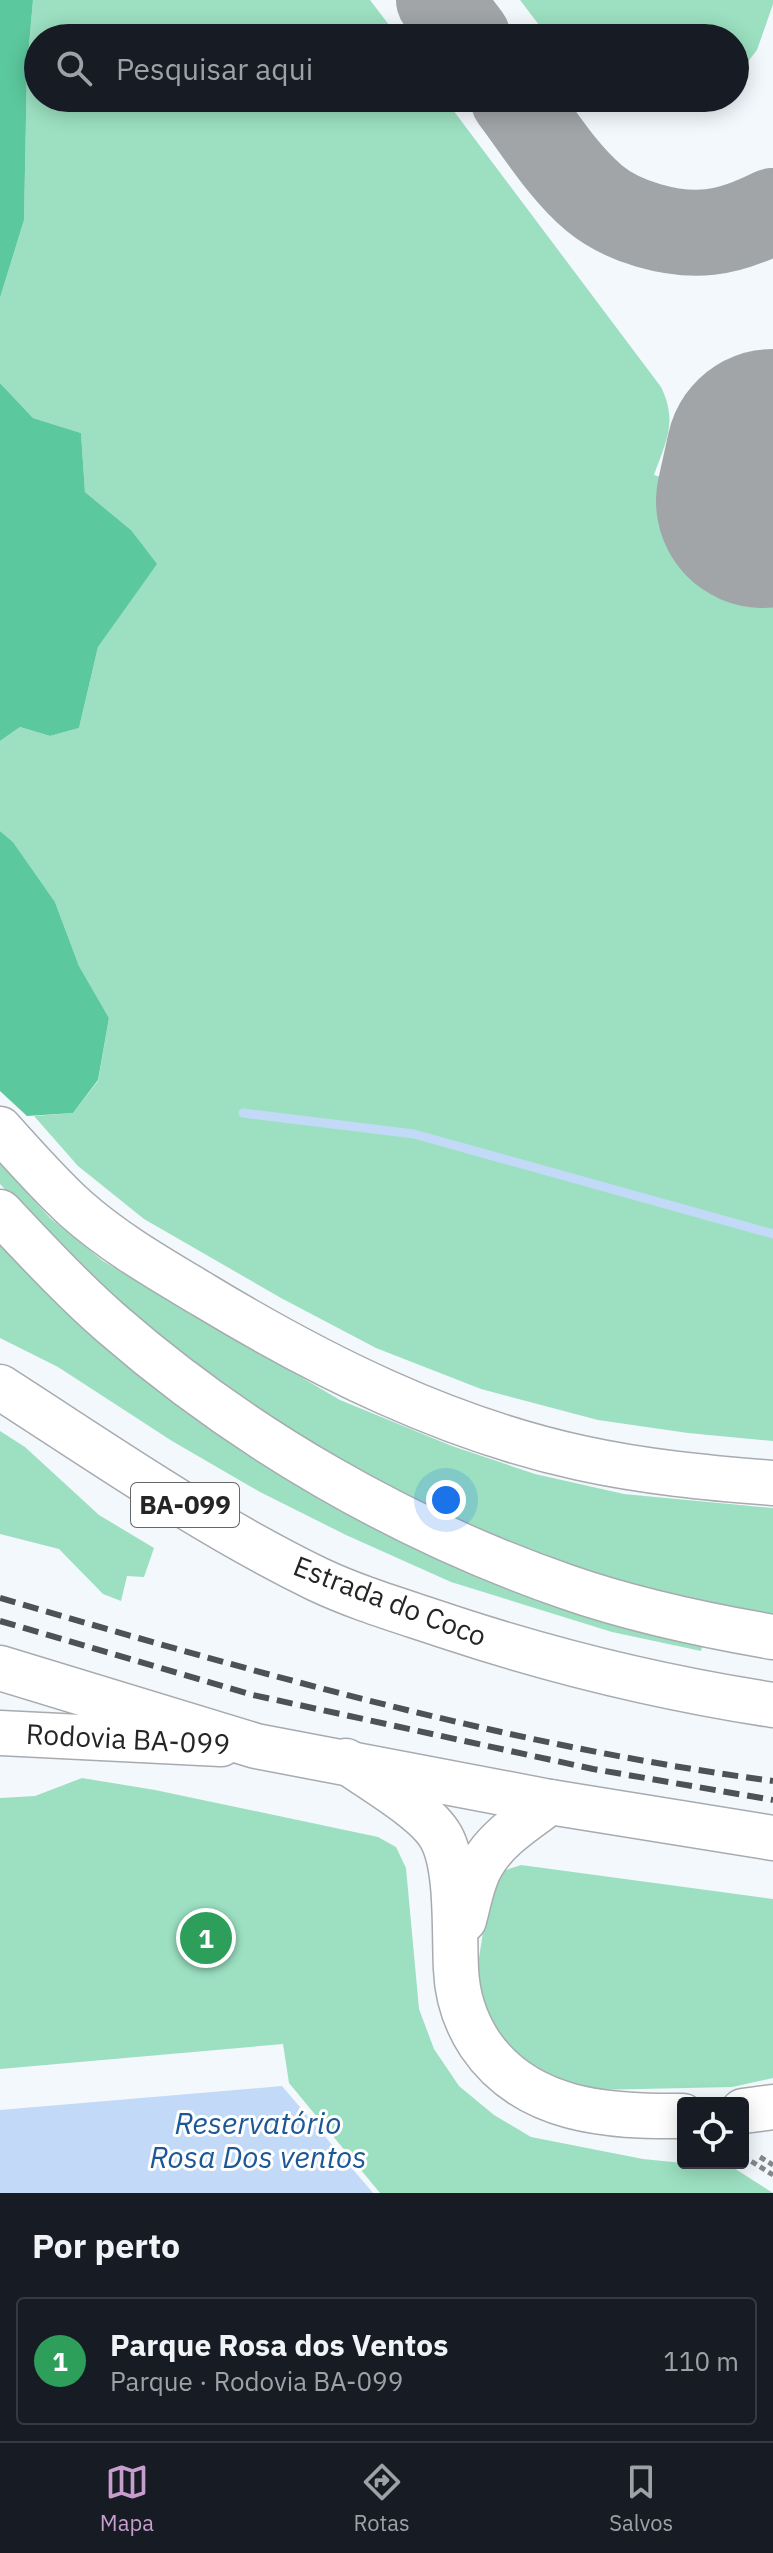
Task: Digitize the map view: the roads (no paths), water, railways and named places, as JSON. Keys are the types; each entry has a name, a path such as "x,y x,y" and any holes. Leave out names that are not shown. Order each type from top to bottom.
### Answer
{"main road":[{"path":"0,1129 76,1209 135,1254 327,1365 420,1406 516,1441 581,1458 676,1475 773,1483"},
{"path":"0,1212 111,1323 179,1379 249,1428 336,1481 495,1561 569,1588 644,1610 773,1637"},
{"name":"Estrada do Coco","path":"0,1387 162,1492 249,1544 320,1580 379,1604 592,1670 688,1692 773,1705"},
{"path":"0,1668 256,1746 550,1802 773,1838"},
{"name":"Rodovia BA-099","path":"0,1733 256,1746"},
{"path":"346,1761 421,1814 442,1838 451,1863 457,1990 472,2031 491,2058 515,2081 544,2098 613,2114 677,2116"},
{"path":"455,1953 481,1866 498,1844 550,1802"},
{"path":"749,2110 773,2107"}],"water":[{"name":"Reservatório Rosa Dos ventos","path":"282,2086 373,2193 0,2193 0,2110"}],"waterway":[{"path":"243,1113 414,1134 773,1234"}],"railway":[{"path":"0,1598 287,1679 480,1727 577,1748 773,1781"},
{"path":"0,1621 253,1695 593,1769 773,1800"}],"place":[{"name":"Parque Rosa dos Ventos","path":"206,1938"}]}
